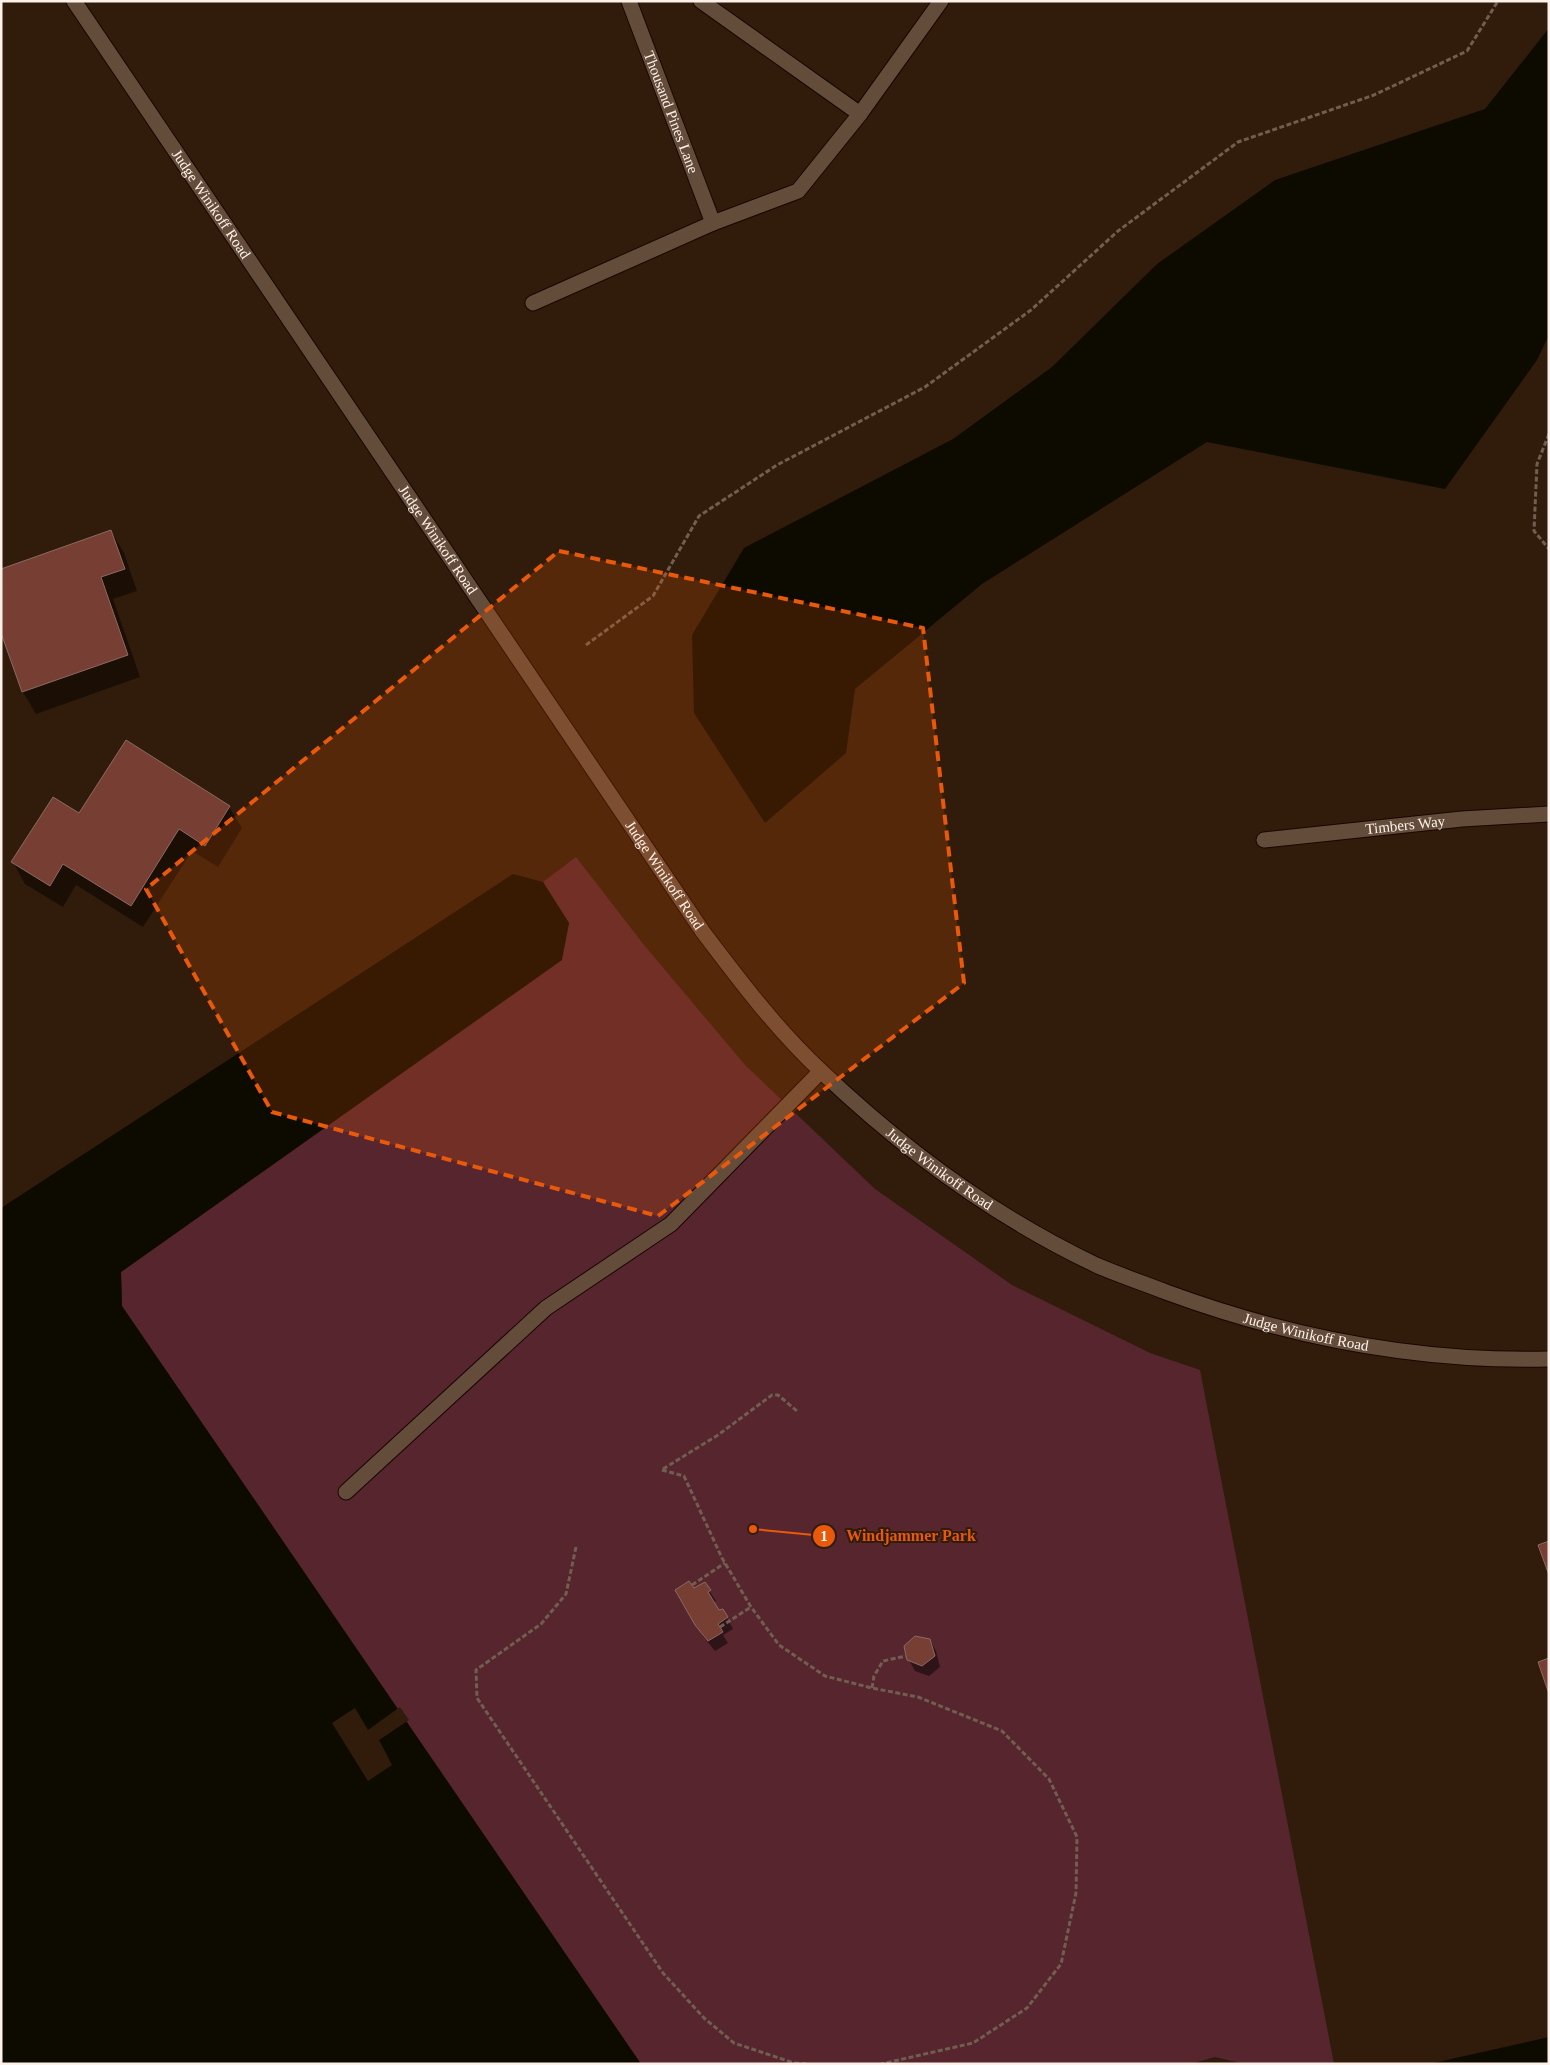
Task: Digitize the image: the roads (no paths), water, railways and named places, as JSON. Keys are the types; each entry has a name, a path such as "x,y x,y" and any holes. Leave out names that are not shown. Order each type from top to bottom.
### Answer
{"street":[{"name":"Judge Winikoff Road","path":"74,1 693,918 754,998 784,1033 821,1071 887,1130 962,1187 1004,1215 1050,1241 1106,1268 1218,1310 1268,1324 1363,1346 1475,1359 1549,1359"},
{"name":"Thousand Pines Lane","path":"629,1 713,223"},
{"path":"701,1 860,114"},
{"path":"533,303 713,223 798,191 860,114 941,1"},
{"name":"Timbers Way","path":"1264,840 1462,819 1549,814"},
{"path":"346,1492 546,1308 671,1224 821,1071"}],"place":[{"name":"Windjammer Park","path":"753,1529"}]}
